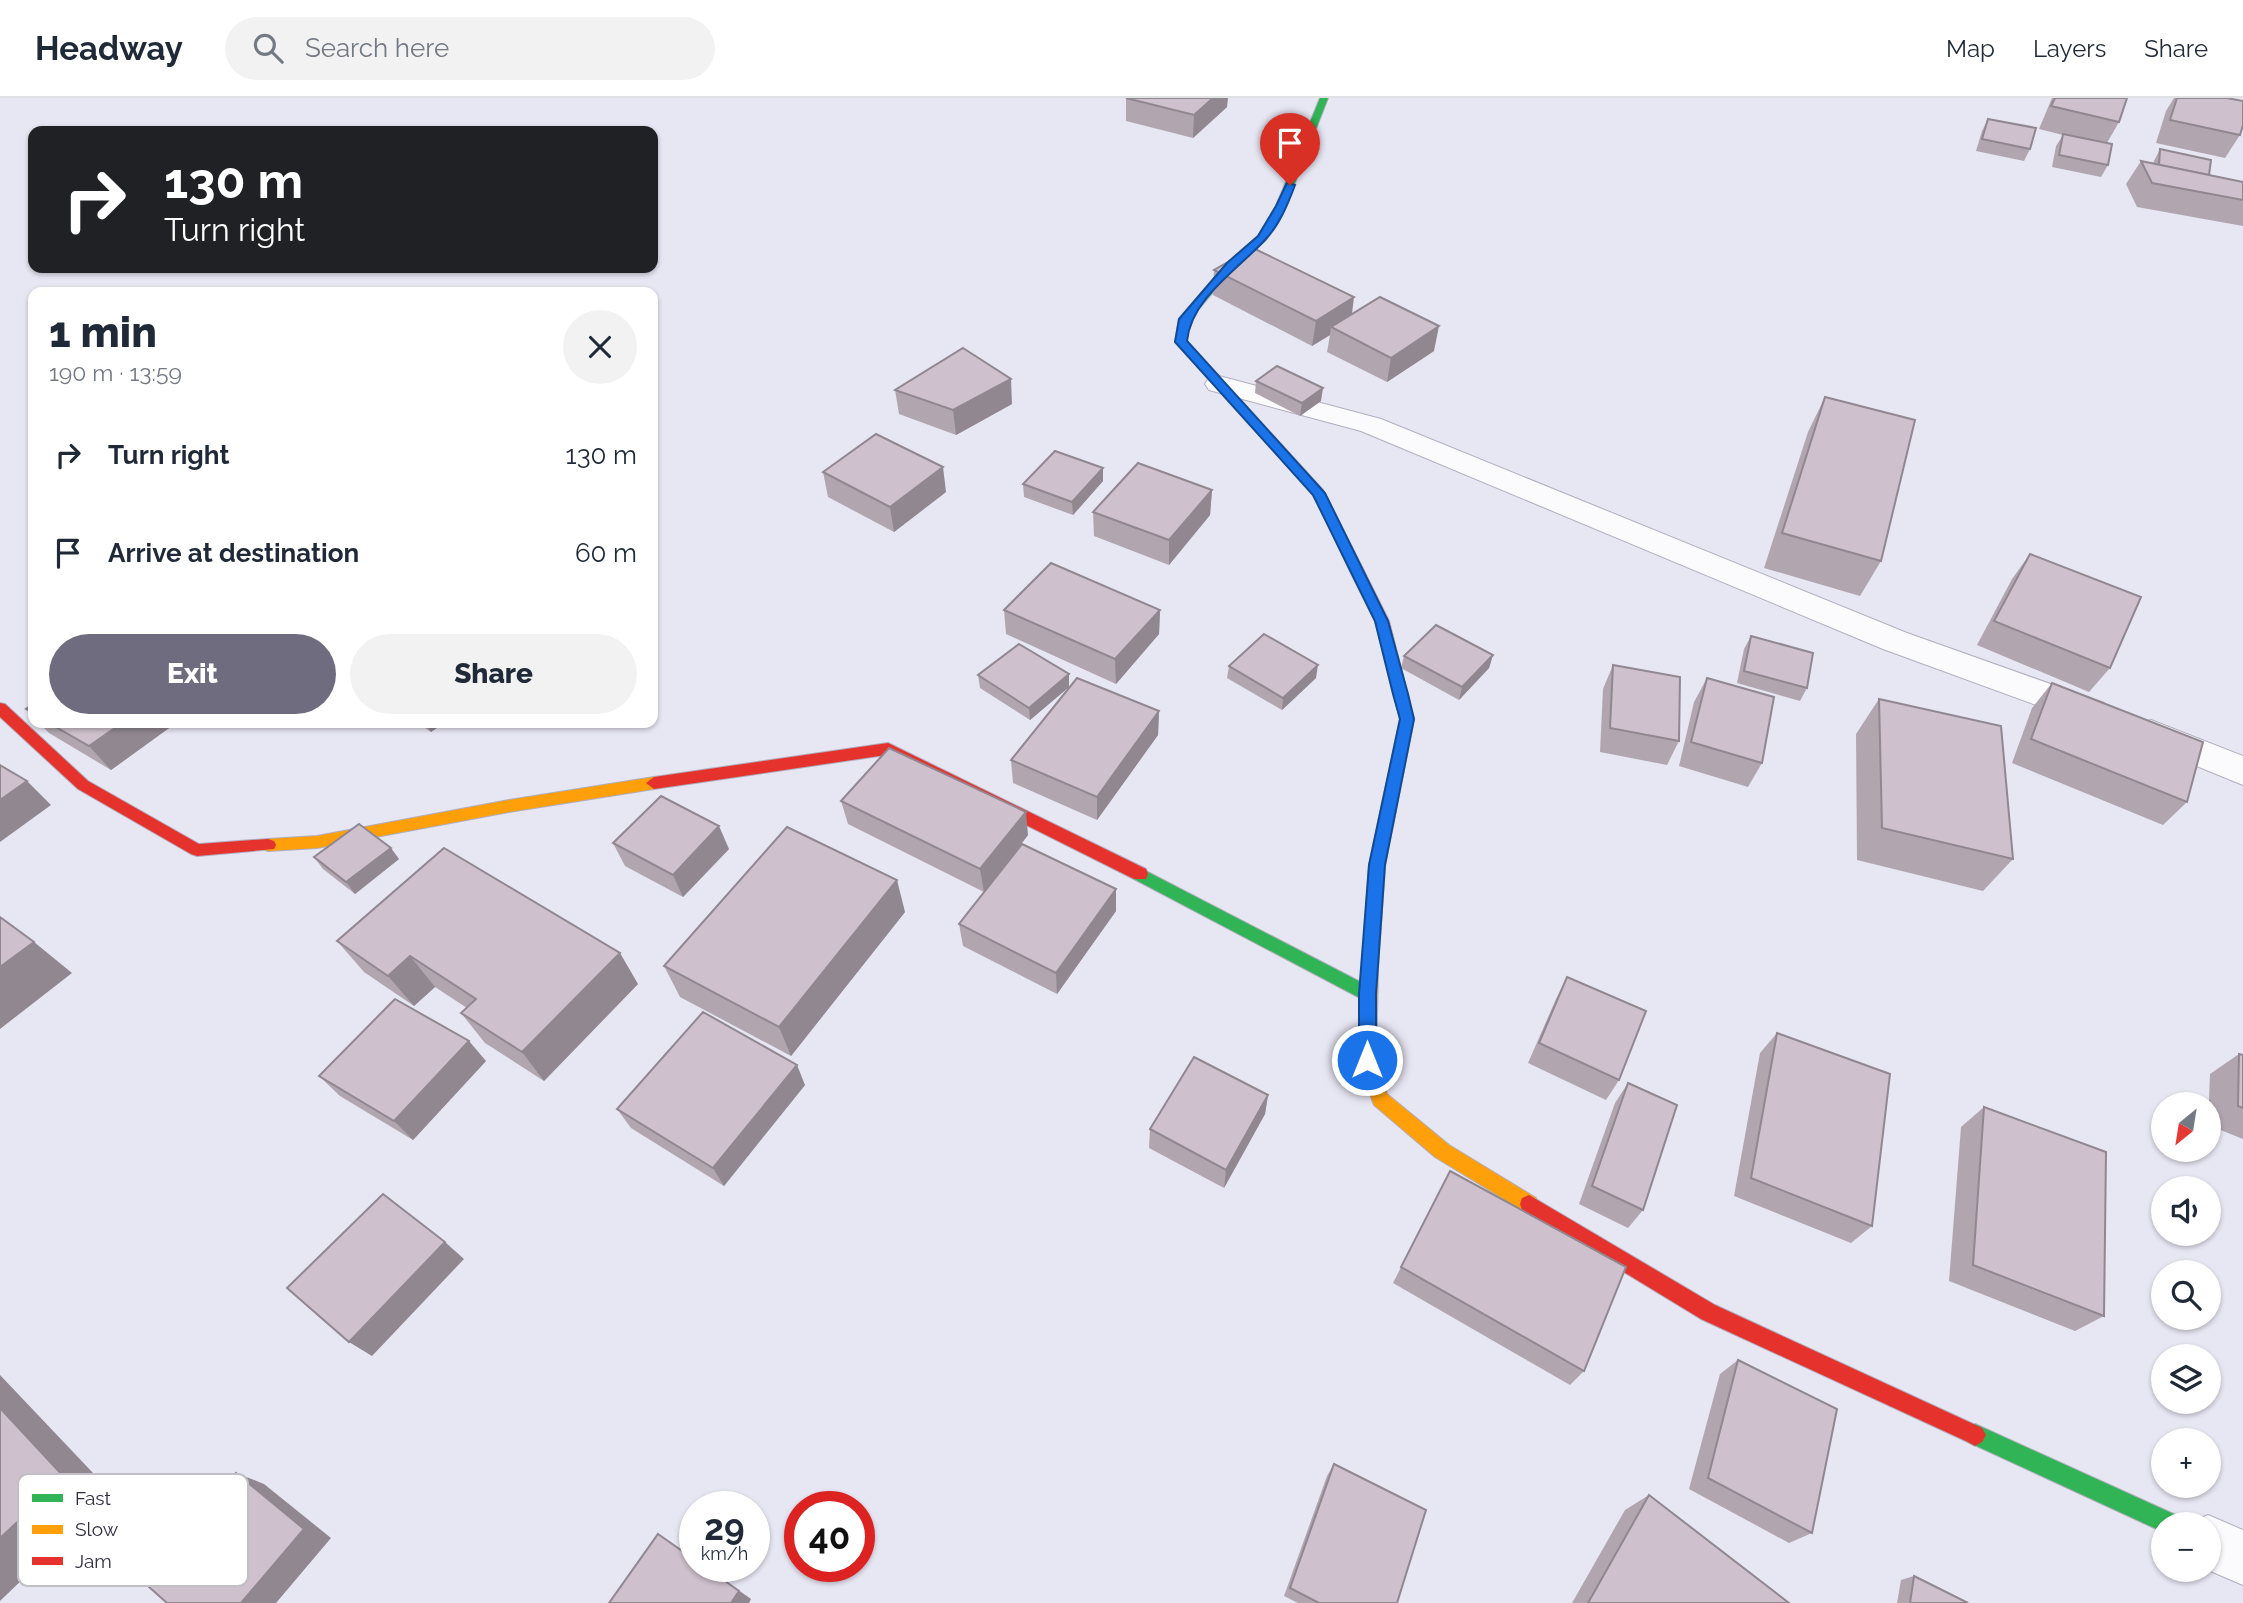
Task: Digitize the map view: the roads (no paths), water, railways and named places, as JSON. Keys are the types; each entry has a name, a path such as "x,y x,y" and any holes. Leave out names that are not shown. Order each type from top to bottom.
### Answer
{"street":[{"path":"1324,98 1281,206 1262,238 1231,265 1183,321 1181,342 1319,493 1381,621 1407,719 1377,865 1368,994 1367,1060 1380,1099 1442,1151 1709,1312 2151,1515"},
{"path":"1219,384 1371,425 1895,641 2121,722 2243,771"},
{"path":"0,708 83,785 197,850 317,842 509,806 771,764 888,749 1088,846 1368,994"},
{"path":"2221,1548 2243,1558"}]}
